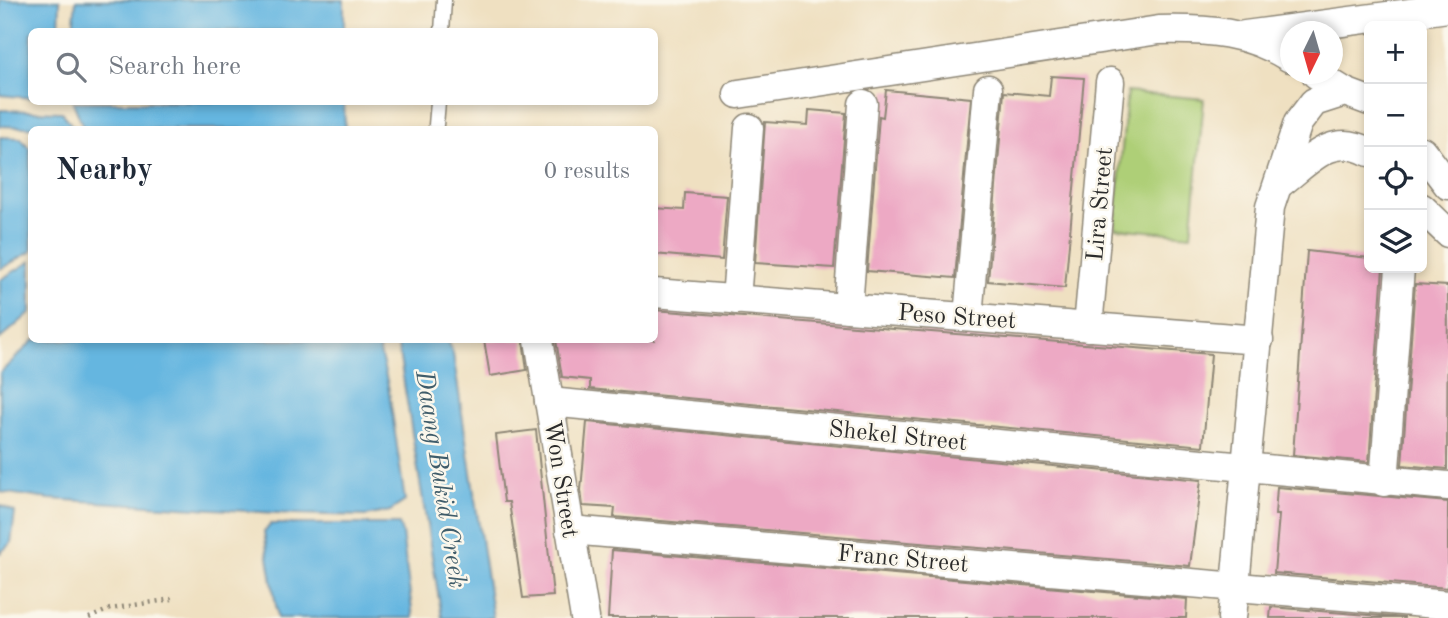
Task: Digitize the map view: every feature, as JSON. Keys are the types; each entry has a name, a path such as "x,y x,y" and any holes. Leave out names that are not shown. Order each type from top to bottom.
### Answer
{"street":[{"path":"1243,35 1448,8"},
{"path":"738,94 1159,30 1209,29 1243,35 1280,51"},
{"name":"Lira Street","path":"1088,327 1110,82"},
{"path":"1334,84 1357,97"},
{"path":"968,317 988,89"},
{"path":"1232,618 1270,207 1298,123 1314,102 1357,97"},
{"path":"848,308 863,104"},
{"path":"736,300 749,128"},
{"path":"1279,184 1331,145 1353,143 1364,149"},
{"path":"1427,158 1448,185"},
{"path":"1424,210 1448,233"},
{"path":"1384,482 1400,273"},
{"name":"Peso Street","path":"658,293 1259,340"},
{"name":"Won Street","path":"539,343 585,618"},
{"name":"Shekel Street","path":"549,402 1448,486"},
{"name":"Franc Street","path":"570,530 1448,606"}],"lane":[{"path":"442,28 444,0"},
{"path":"436,125 438,105"}],"path":[{"path":"89,618 110,609 172,599"}],"green space":[{"path":"1127,92 1204,99 1191,235 1115,228"}],"water":[{"path":"0,0 60,0 59,28 28,28 28,98 0,95"},
{"path":"76,0 344,0 344,28 73,28"},
{"path":"74,105 344,105 345,126 83,126"},
{"path":"0,110 62,112 72,126 28,127 0,126"},
{"path":"0,137 21,138 28,147 28,253 0,269"},
{"path":"28,263 28,315 0,339 0,280"},
{"path":"31,343 378,343 388,385 405,501 390,511 366,516 49,499 0,492 0,373"},
{"name":"Daang Bukid Creek","path":"397,343 449,343 453,354 493,618 442,618"},
{"path":"0,505 15,512 11,543 0,553"},
{"path":"271,524 399,524 413,618 278,618 264,532"}],"building":[{"path":"1051,76 1084,78 1065,288 988,281 1004,92 1049,96"},
{"path":"886,90 971,98 955,278 867,271 879,116 883,117"},
{"path":"809,110 846,113 834,268 755,263 765,122 808,125"},
{"path":"685,193 727,196 722,260 658,254 658,208 684,210"},
{"path":"1307,251 1364,257 1364,273 1383,273 1369,462 1293,455"},
{"path":"1415,284 1448,286 1447,469 1402,465"},
{"path":"658,310 1211,354 1203,446 590,389 590,380 562,377 556,343 658,343"},
{"path":"484,343 523,343 527,370 490,376"},
{"path":"587,422 1201,480 1190,566 614,517 615,508 583,506 581,490"},
{"path":"536,430 553,596 523,598 509,502 504,502 496,435"},
{"path":"1277,487 1448,502 1448,588 1274,573 1279,515 1275,515"},
{"path":"612,550 1187,599 1186,618 608,618"},
{"path":"1271,607 1405,618 1270,618"}]}
